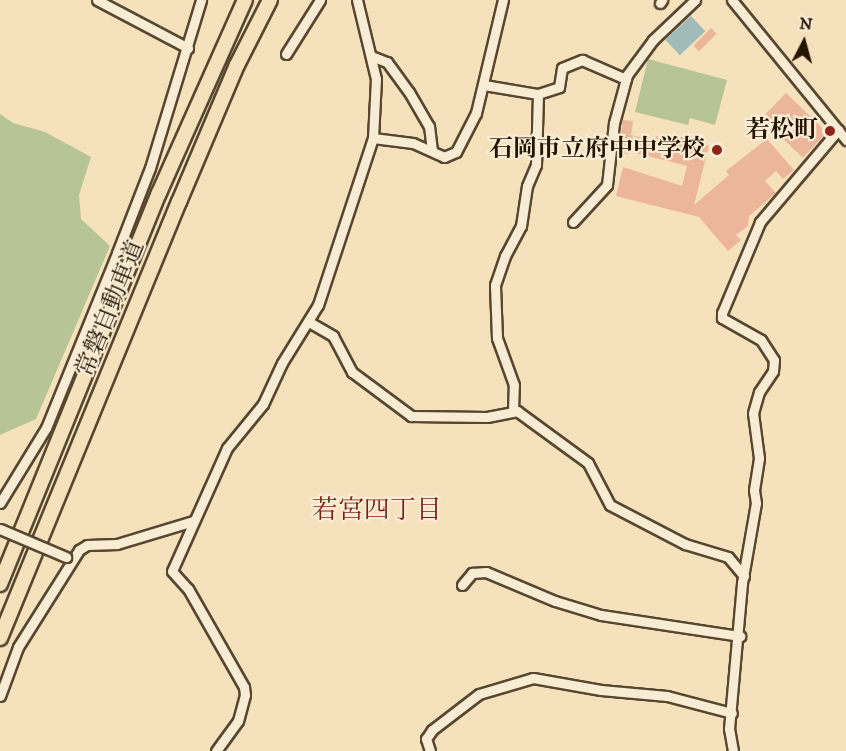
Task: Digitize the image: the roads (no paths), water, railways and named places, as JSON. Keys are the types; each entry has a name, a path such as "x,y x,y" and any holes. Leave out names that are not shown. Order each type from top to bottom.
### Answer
{"highway":[{"name":"常磐自動車道","path":"0,584 159,194 245,0"},
{"name":"常磐自動車道","path":"0,638 178,202 237,65 270,0"}],"street":[{"path":"98,0 188,48"},
{"path":"285,54 320,0"},
{"path":"216,751 219,743 232,732 245,695 239,675 218,646 188,589 172,572 193,520 227,448 263,404 282,363 309,322 324,290 373,138 377,110 371,56 357,0"},
{"path":"373,138 413,142 448,157 463,144 484,85 503,0"},
{"path":"573,222 607,186 614,123 626,79 653,40 695,0"},
{"path":"732,0 846,140"},
{"path":"0,503 46,428 150,168 188,48 199,1"},
{"path":"371,56 387,62 409,92 429,126 432,150"},
{"path":"484,85 538,94 559,87 562,68 582,60 626,79"},
{"path":"513,410 514,385 497,338 495,285 505,256 521,226 527,186 536,165 538,94"},
{"path":"733,751 729,729 740,636 744,576 756,503 754,490 759,458 753,405 773,371 774,360 761,340 722,318 723,308 760,222 838,130"},
{"path":"309,322 333,336 352,372 411,416 487,417 513,410"},
{"path":"513,410 588,463 609,505 686,544 728,557 744,576"},
{"path":"0,696 18,647 70,557 87,545 117,544 193,520"},
{"path":"0,529 70,557"},
{"path":"462,585 472,573 486,572 555,601 601,615 740,636"},
{"path":"430,751 426,739 432,730 479,694 533,678 601,690 667,696 732,713"}],"water":[{"path":"691,16 705,31 680,55 665,40"}],"place":[{"name":"若松町","path":"830,131"},
{"name":"石岡市立府中中学校","path":"717,150"}],"district":[{"name":"若宮四丁目","path":"377,511"}]}
